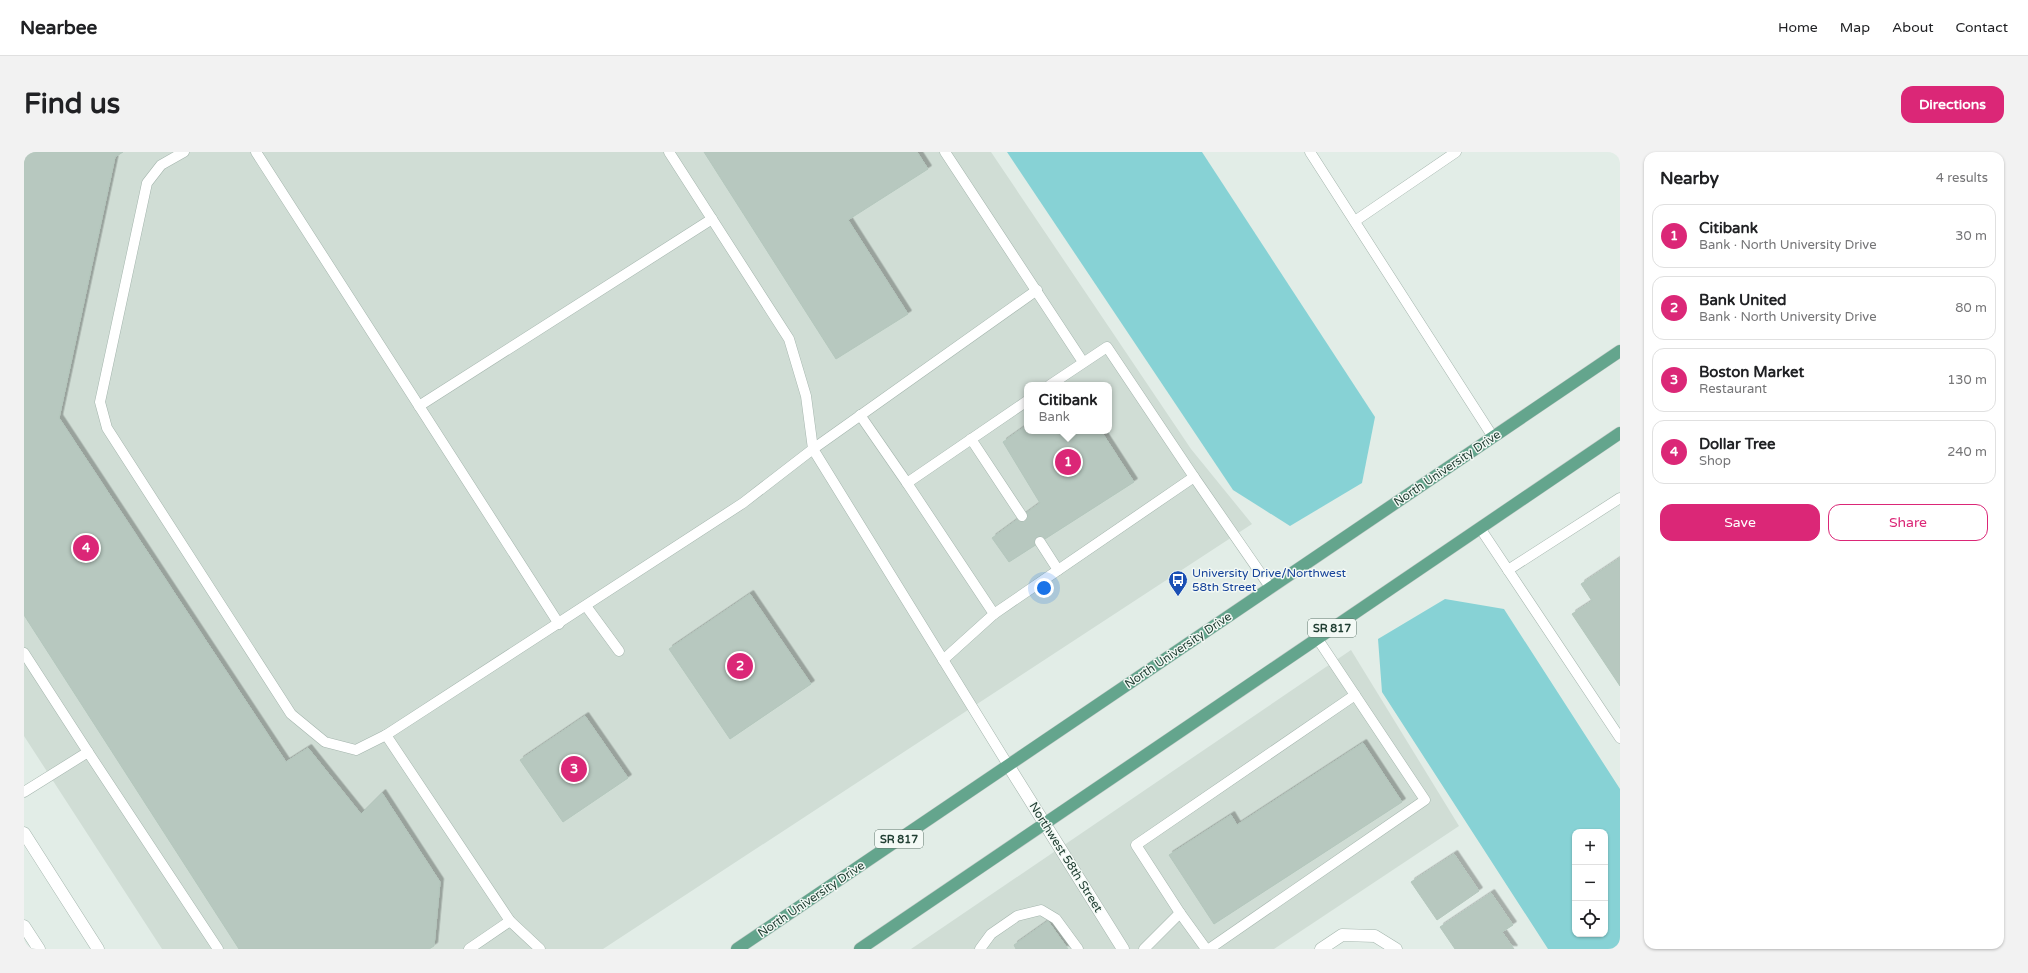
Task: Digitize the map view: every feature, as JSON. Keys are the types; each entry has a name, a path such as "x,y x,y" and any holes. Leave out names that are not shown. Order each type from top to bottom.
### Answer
{"main road":[{"name":"North University Drive","path":"737,949 1620,351"},
{"name":"SR 817","path":"866,947 1045,823 1620,433"},
{"path":"746,949 765,930"}],"street":[{"name":"Northwest 58th Street","path":"1008,765 1123,949"},
{"path":"24,833 98,949"},
{"path":"24,926 38,949"},
{"path":"1321,949 1342,935 1375,936 1396,949"}],"lane":[{"path":"184,152 160,165 147,183 100,402 108,428 291,714 325,742 356,750 386,735 743,503 860,415 1037,290"},
{"path":"256,152 559,624"},
{"path":"669,152 788,339 806,396 813,450 1008,765"},
{"path":"946,152 1083,362"},
{"path":"1312,152 1493,437"},
{"path":"1355,221 1456,152"},
{"path":"419,406 712,219"},
{"path":"1054,382 1107,347 1270,588"},
{"path":"907,483 1024,403"},
{"path":"860,415 994,614"},
{"path":"971,439 1022,516"},
{"path":"943,660 994,614 1194,477"},
{"path":"1508,570 1620,498"},
{"path":"1480,528 1620,738"},
{"path":"1040,542 1058,570"},
{"path":"586,606 619,652"},
{"path":"1209,949 1425,800 1317,638"},
{"path":"24,653 218,949"},
{"path":"1206,949 1180,913 1136,845 1355,695"},
{"path":"386,735 510,921 540,949"},
{"path":"24,792 88,752"},
{"path":"980,949 991,934 1017,916 1042,910 1056,919 1078,949"},
{"path":"1144,949 1180,913"},
{"path":"469,949 510,921"}],"shaded area":[{"path":"24,152 991,152 1191,449 1252,524 603,949 162,949 24,736"},
{"path":"1351,650 1459,826 1274,949 911,949"}],"water":[{"path":"1007,152 1202,152 1375,417 1362,483 1290,526 1233,490"},
{"path":"1445,599 1504,609 1620,789 1620,949 1548,949 1382,692 1378,639"}],"building":[{"path":"24,152 123,152 115,157 59,418 286,762 308,748 361,814 382,793 440,882 434,946 429,949 239,949 24,615"},
{"path":"704,152 917,152 928,169 848,220 908,314 836,359"},
{"path":"1024,427 1024,434 1103,434 1134,482 1009,562 992,538 1040,503 1003,442"},
{"path":"1620,558 1620,686 1572,614 1592,601 1581,584"},
{"path":"750,594 811,684 730,739 669,649"},
{"path":"585,716 628,778 563,822 520,760"},
{"path":"1363,743 1402,802 1214,924 1169,855 1231,815 1237,825"},
{"path":"1454,854 1479,891 1437,920 1411,882"},
{"path":"1491,893 1513,925 1502,932 1514,949 1455,949 1440,927"},
{"path":"1048,921 1068,949 1016,949 1014,945"}],"place":[{"name":"Citibank","path":"1068,462"},
{"name":"Dollar Tree","path":"86,548"},
{"name":"University Drive/Northwest 58th Street","path":"1178,597"},
{"name":"Bank United","path":"740,666"},
{"name":"Boston Market","path":"574,769"}]}
